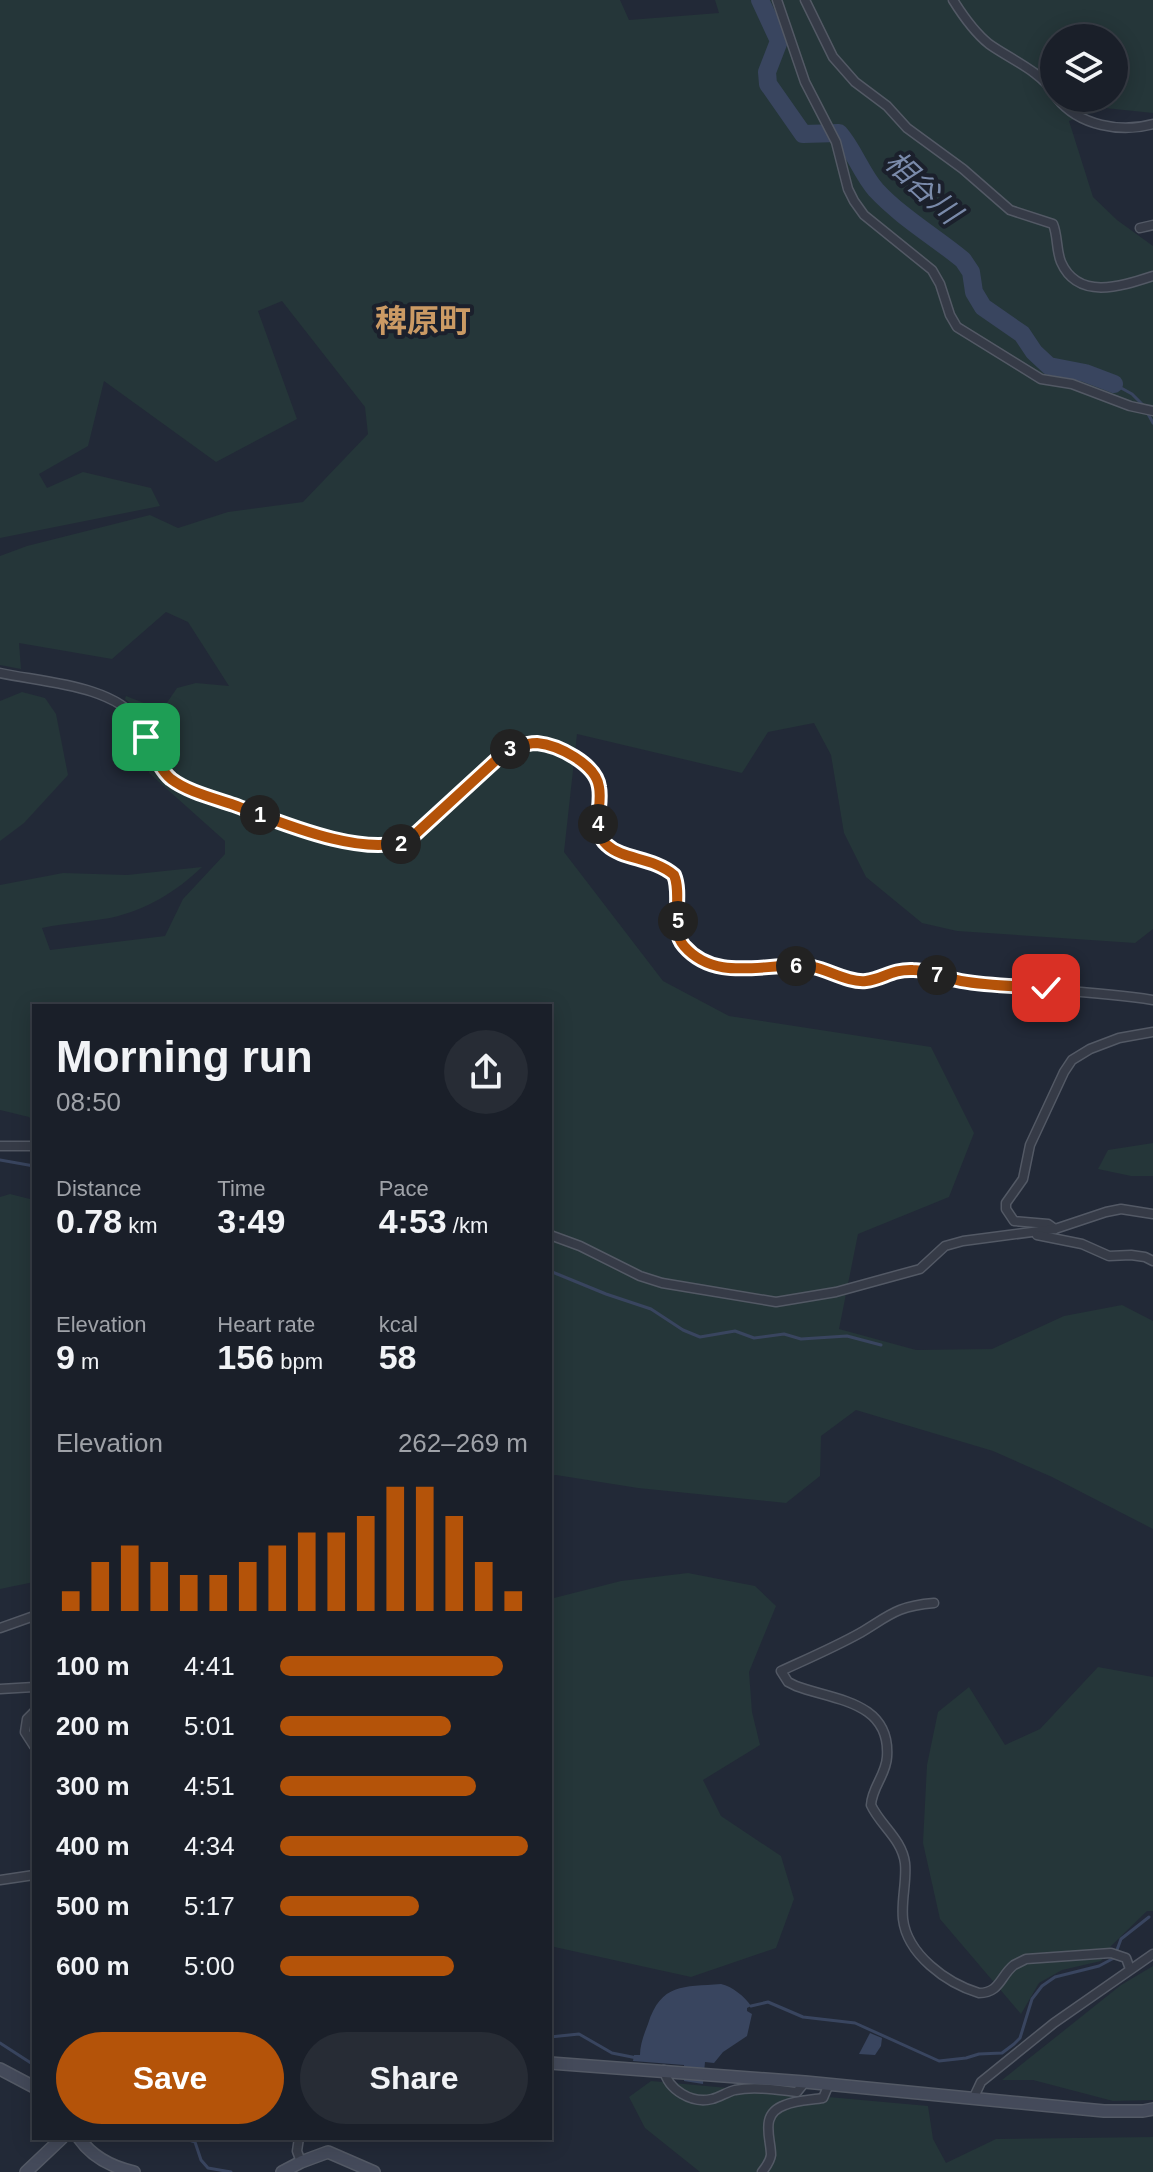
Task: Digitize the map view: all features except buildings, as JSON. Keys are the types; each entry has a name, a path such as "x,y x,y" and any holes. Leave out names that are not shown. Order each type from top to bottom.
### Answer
{"street":[{"path":"777,0 805,82 831,133 854,201 864,215 932,270 957,327 1041,379 1072,384 1148,410"},
{"path":"805,0 833,57 855,82 1010,210 1053,224 1058,238 1059,257 1072,277 1081,283 1106,288 1153,276"},
{"path":"953,0 987,42 1040,77"},
{"path":"1072,112 1087,121 1127,130 1153,124"},
{"path":"1140,228 1153,225"},
{"path":"0,673 100,693 116,700 138,722 164,770 180,784 305,831 348,841 399,845 410,839 507,750 536,743 557,749 585,764 595,775 599,786 597,830 606,845 651,861 674,875 679,894 677,927 681,942 709,963 734,969 810,966 866,981 889,972 917,970 978,983 1153,1000"},
{"path":"1055,1229 1048,1224 1014,1221 1006,1209 1006,1203 1023,1179 1030,1145 1064,1072 1072,1060 1090,1049 1119,1038 1153,1032"},
{"path":"0,1146 32,1146"},
{"path":"552,1236 662,1283 776,1302 836,1292 920,1269 945,1246 1055,1229 1121,1209 1153,1214"},
{"path":"1028,1233 1082,1244 1109,1256 1131,1255 1153,1261"},
{"path":"934,1603 893,1611 859,1633 781,1671 788,1682 796,1686 850,1701 880,1726 886,1740 887,1757 871,1805 894,1836 905,1863 903,1920 908,1940 922,1958 979,1993 997,1988 1014,1965 1026,1959 1115,1954 1126,1958 1130,1969"},
{"path":"0,1628 32,1617"},
{"path":"0,1689 32,1687"},
{"path":"32,1714 27,1719 25,1732 32,1743"},
{"path":"0,1880 32,1875"},
{"path":"974,2097 981,2082 1054,2023 1153,1954"},
{"path":"552,2063 829,2084 1104,2111 1153,2109"},
{"path":"0,2069 32,2086"},
{"path":"664,2070 665,2079 674,2088 697,2100 710,2100 735,2090 797,2092 805,2082"},
{"path":"762,2172 771,2154 766,2132 774,2111 784,2105 823,2098 829,2084"},
{"path":"26,2172 60,2140"},
{"path":"81,2140 110,2165 134,2172"},
{"path":"299,2140 297,2151 301,2162"},
{"path":"282,2172 328,2152 374,2172"}],"shaded area":[{"path":"0,0 620,0 629,20 719,13 715,0 1153,0 1153,113 1128,110 1128,24 1040,24 1040,112 1094,112 1069,121 1093,197 1117,220 1153,246 1153,929 1135,943 957,931 922,923 866,877 844,833 831,755 814,723 768,732 742,773 577,734 564,852 663,981 729,1016 931,1047 974,1133 949,1197 858,1234 839,1329 916,1350 992,1349 1064,1316 1122,1305 1153,1321 1153,1529 1052,1477 993,1451 856,1410 821,1436 820,1476 786,1503 552,1476 552,1004 32,1004 32,1120 0,1110 0,885 63,873 127,875 202,867 171,892 136,910 110,918 42,928 50,950 165,936 183,899 225,854 225,841 149,773 142,713 125,699 126,696 162,710 177,688 196,683 229,686 188,622 166,612 112,659 19,643 21,669 0,665 0,556 27,546 150,515 178,528 228,512 303,502 368,434 365,407 282,301 258,311 297,419 216,462 104,381 88,446 39,474 47,488 83,472 151,488 160,506 0,538"},
{"path":"22,692 45,698 56,714 68,775 24,823 0,841 0,701"},
{"path":"1153,1143 1153,1176 1131,1176 1098,1169 1108,1150"},
{"path":"10,1194 32,1200 32,1582 0,1589 0,1197"},
{"path":"688,1573 755,1586 776,1606 749,1672 752,1712 760,1745 703,1780 721,1816 781,1856 794,1899 776,1948 691,1977 552,1946 552,1598 621,1581"},
{"path":"1098,1667 1153,1677 1153,1911 1147,1911 1111,1946 1101,1961 1062,1970 1039,1983 1021,2014 940,1919 923,1843 927,1765 938,1712 969,1687 1005,1745 1040,1729"},
{"path":"1153,1966 1153,2100 1113,2101 1033,2080 1002,2080 1121,1985"},
{"path":"651,2081 928,2106 933,2139 946,2163 996,2139 1153,2137 1153,2172 700,2172 645,2128 629,2097"}],"water":[{"path":"721,1984 734,1989 745,1999 751,2006 747,2011 752,2014 747,2036 723,2052 714,2063 705,2062 703,2084 684,2081 684,2065 633,2061 634,2055 640,2055 653,2011 667,1994 685,1987"},
{"path":"870,2033 882,2038 881,2046 875,2055 859,2054"}],"waterway":[{"name":"相谷川","path":"760,0 779,41 767,72 768,84 803,134 839,133 876,190 963,260 971,272 974,292 983,307 1022,334 1034,352 1049,366 1085,373 1114,384"},
{"path":"1114,384 1132,394 1144,406"},
{"path":"1147,412 1153,423"},
{"path":"0,1160 32,1166"},
{"path":"552,1272 651,1309 700,1337 735,1331 754,1338 784,1334 801,1339 847,1336 881,1345"},
{"path":"751,2006 768,2002 803,2017 855,2023 939,2061 1002,2053 1020,2038 1032,1999 1042,1986 1055,1977 1099,1966 1114,1958 1121,1939 1149,1917"},
{"path":"552,2037 579,2034 612,2053 637,2058"},
{"path":"0,2043 32,2064"},
{"path":"189,2140 195,2142 201,2160 208,2168 231,2172"}],"district":[{"name":"稗原町","path":"423,321"}],"route":[{"path":"146,737 164,770 190,789 305,831 385,846 399,845 410,839 507,750 524,744 546,745 585,764 595,775 599,786 597,830 606,845 651,861 674,875 679,894 678,934 686,948 701,960 734,969 810,966 866,981 889,972 917,970 956,980 1046,988"}]}
